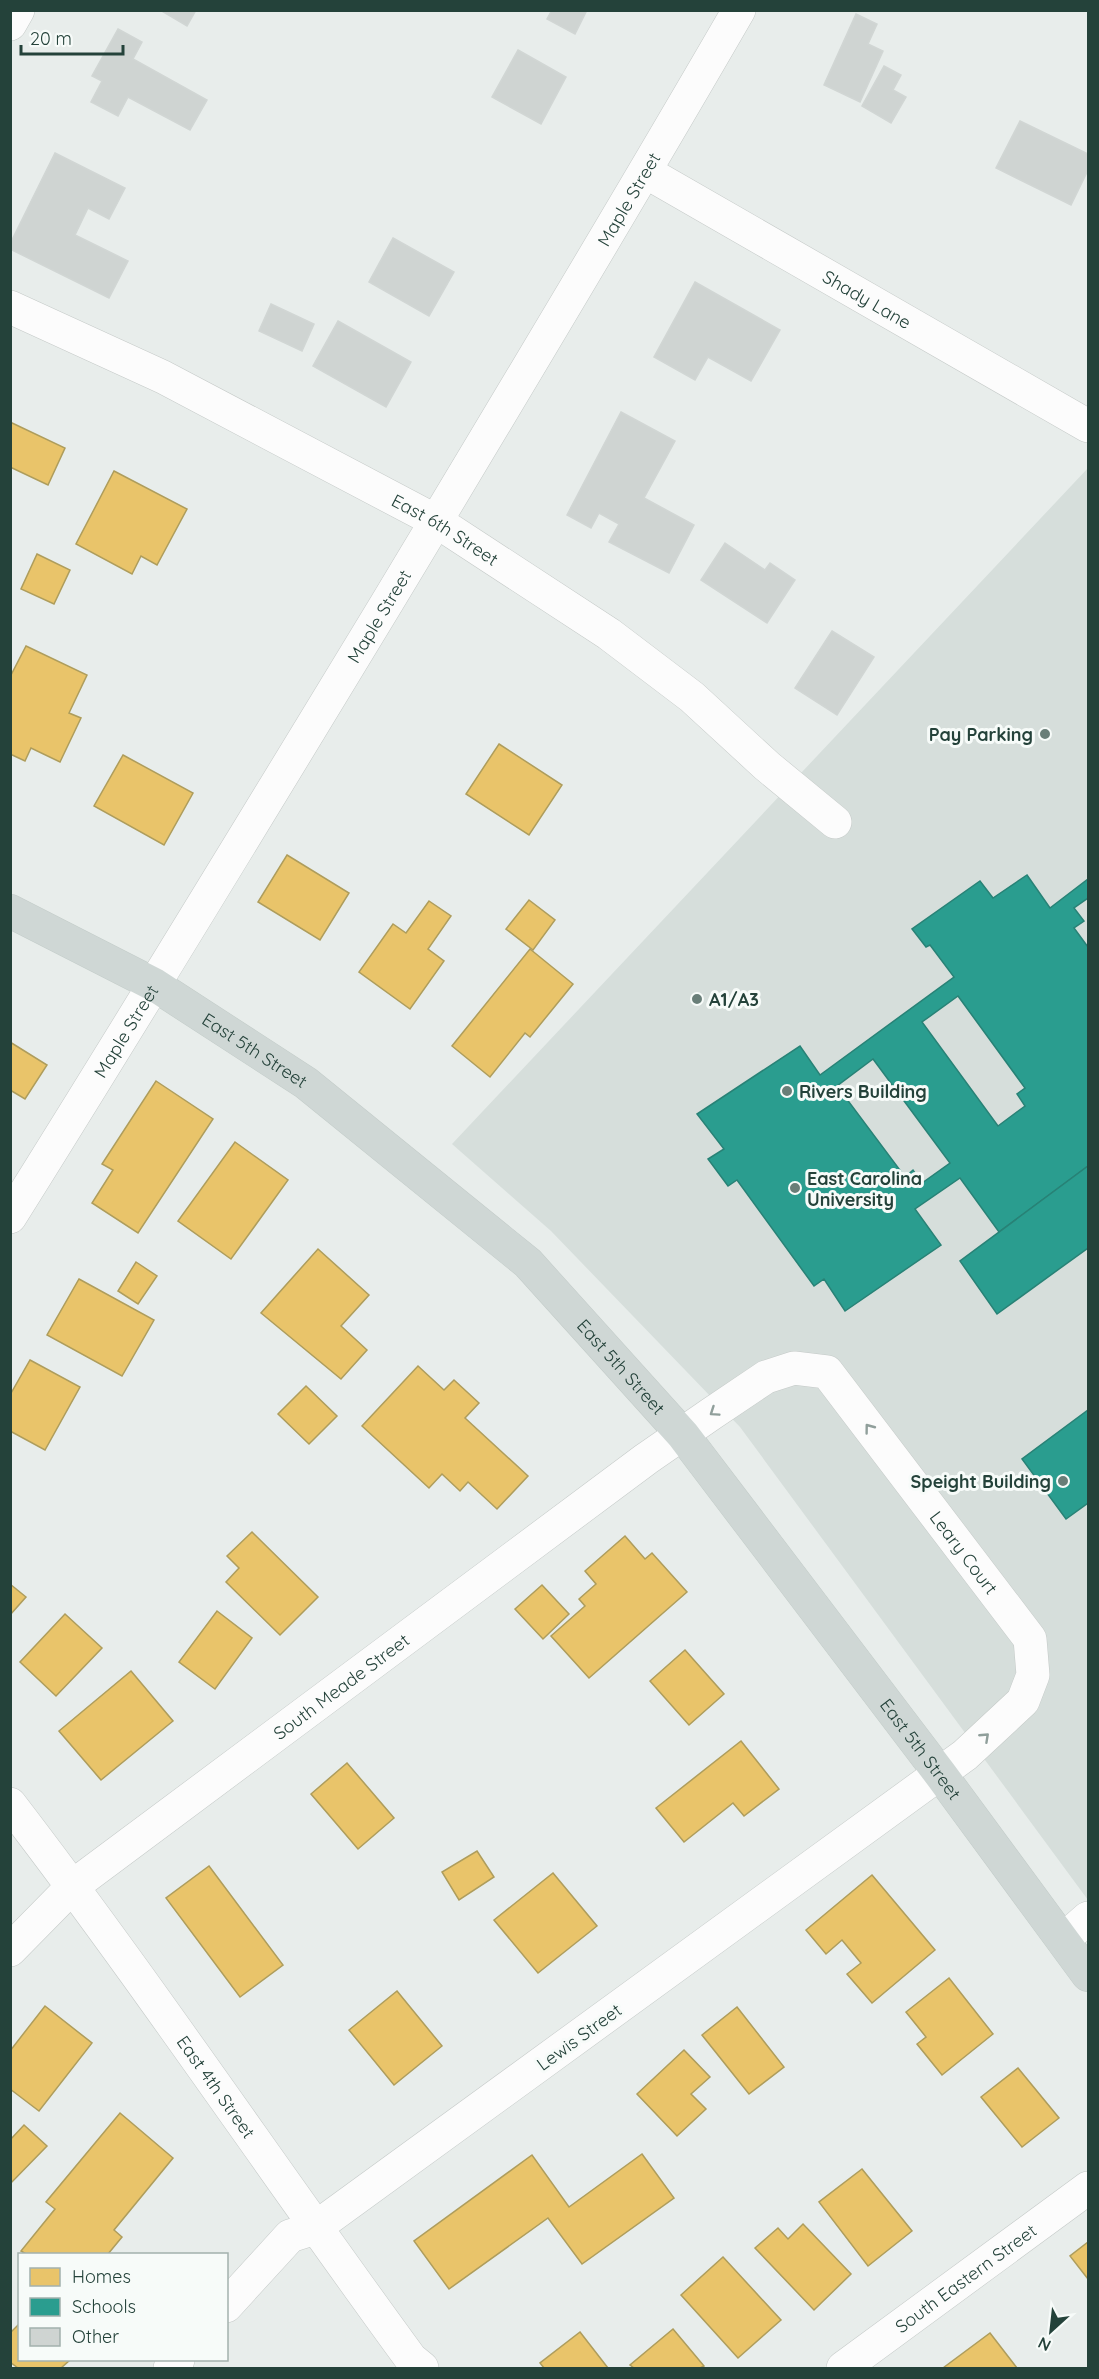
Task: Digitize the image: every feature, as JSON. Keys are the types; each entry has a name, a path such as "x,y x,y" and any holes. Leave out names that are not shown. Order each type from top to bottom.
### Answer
{"main road":[{"name":"East 5th Street","path":"10,911 155,985 306,1083 528,1263 683,1435 941,1775 1089,1975"}],"street":[{"path":"10,24 18,10"},
{"name":"Maple Street","path":"10,1217 155,985 436,520 646,172 739,10"},
{"name":"Shady Lane","path":"646,172 1089,426"},
{"name":"East 6th Street","path":"10,307 162,377 436,520 618,640 692,697 767,766 835,822"},
{"name":"Leary Court","path":"683,1435 766,1377 794,1368 827,1372 1030,1639 1033,1675 1023,1701 941,1775"},
{"name":"South Meade Street","path":"10,1950 73,1886 646,1459 683,1435"},
{"name":"Lewis Street","path":"228,2304 290,2236 315,2228 941,1775"},
{"name":"East 4th Street","path":"10,1804 73,1886 315,2228 416,2365"},
{"path":"1063,1940 1089,1918"},
{"name":"South Eastern Street","path":"843,2368 1089,2188"}],"shaded area":[{"name":"East Carolina University","path":"1088,468 1088,1900 740,1427 551,1231 452,1144"}],"building: Homes":[{"path":"10,422 65,448 48,485 10,467"},
{"path":"114,471 187,509 157,565 141,556 132,574 76,544"},
{"path":"37,554 70,570 54,604 21,589"},
{"path":"26,646 87,675 69,713 81,718 60,762 31,748 25,761 10,754 10,677"},
{"path":"499,744 562,785 529,835 466,794"},
{"path":"123,755 193,793 164,845 94,806"},
{"path":"287,855 349,893 320,940 258,902"},
{"path":"529,900 555,920 533,950 506,929"},
{"path":"429,901 451,916 428,949 444,961 410,1009 359,972 393,924 406,933"},
{"path":"530,949 573,984 530,1037 525,1033 490,1077 452,1046"},
{"path":"10,1042 47,1065 25,1099 10,1090"},
{"path":"156,1081 213,1119 138,1233 92,1203 113,1170 102,1164"},
{"path":"235,1142 288,1180 231,1259 178,1221"},
{"path":"318,1249 369,1295 341,1326 367,1350 341,1379 261,1313"},
{"path":"136,1262 157,1276 138,1304 118,1291"},
{"path":"79,1279 154,1320 122,1376 47,1335"},
{"path":"30,1360 80,1387 45,1450 10,1431 10,1395"},
{"path":"418,1366 444,1390 454,1380 479,1403 465,1418 528,1476 497,1509 468,1482 460,1491 442,1474 429,1488 362,1426"},
{"path":"306,1386 337,1416 309,1444 278,1414"},
{"path":"252,1532 318,1597 280,1635 226,1582 239,1568 227,1556"},
{"path":"625,1536 645,1559 652,1553 687,1592 589,1678 551,1636 585,1606 579,1599 596,1584 585,1571"},
{"path":"10,1584 26,1597 10,1615"},
{"path":"542,1585 569,1614 543,1639 515,1609"},
{"path":"217,1611 252,1638 215,1689 179,1662"},
{"path":"65,1614 102,1648 56,1696 20,1662"},
{"path":"685,1650 724,1694 689,1725 650,1681"},
{"path":"131,1671 173,1721 101,1780 59,1731"},
{"path":"741,1741 779,1789 744,1816 733,1803 684,1842 656,1808"},
{"path":"347,1763 394,1818 358,1849 311,1794"},
{"path":"477,1851 494,1877 459,1900 442,1872"},
{"path":"209,1866 283,1965 240,1997 166,1898"},
{"path":"553,1873 597,1926 538,1973 494,1920"},
{"path":"872,1875 935,1950 872,2003 847,1974 861,1963 842,1940 826,1954 806,1930"},
{"path":"949,1978 993,2034 942,2075 917,2044 926,2037 906,2012"},
{"path":"397,1991 442,2046 394,2085 349,2030"},
{"path":"45,2006 92,2043 39,2111 10,2089 10,2051"},
{"path":"737,2007 784,2067 749,2094 702,2035"},
{"path":"684,2050 710,2077 691,2094 706,2109 677,2136 637,2094"},
{"path":"1018,2068 1059,2118 1022,2147 981,2097"},
{"path":"120,2113 173,2158 114,2230 122,2237 109,2253 24,2253 21,2251 55,2209 46,2202"},
{"path":"24,2125 47,2146 10,2184 10,2140"},
{"path":"642,2154 674,2198 582,2264 548,2218 449,2289 414,2241 532,2155 569,2207"},
{"path":"862,2169 912,2231 868,2266 819,2202"},
{"path":"803,2224 851,2274 814,2310 755,2248 778,2228 788,2239"},
{"path":"1088,2242 1088,2279 1070,2256"},
{"path":"723,2257 781,2320 738,2358 681,2295"},
{"path":"18,2325 18,2361 69,2361 61,2368 18,2368 10,2362 10,2333"},
{"path":"673,2329 704,2366 700,2368 634,2368 630,2365"},
{"path":"580,2332 608,2368 544,2368 540,2363"},
{"path":"990,2333 1017,2368 943,2368"}],"building: Schools":[{"name":"Rivers Building","path":"1027,875 1050,908 1088,879 1088,898 1074,908 1084,921 1074,928 1088,947 1088,1166 999,1232 960,1178 915,1209 941,1245 845,1311 824,1279 814,1286 737,1180 728,1186 708,1159 724,1149 697,1114 800,1046 820,1075 954,977 930,945 926,947 912,929 980,881 993,898","holes":["958,996 1025,1088 1017,1094 1025,1106 998,1126 922,1022","873,1059 950,1163 922,1183 913,1170 905,1177 837,1086"]},
{"path":"1088,1166 1088,1248 997,1314 960,1261"},
{"name":"Speight Building","path":"1088,1410 1088,1503 1066,1519 1022,1459"}],"building: Other":[{"path":"160,10 196,10 187,26"},
{"path":"552,10 587,10 575,34 547,19"},
{"path":"856,14 877,24 868,44 883,51 860,102 824,85"},
{"path":"118,29 142,42 133,59 207,100 190,130 128,97 118,116 91,102 102,81 92,76"},
{"path":"518,50 566,77 541,124 492,97"},
{"path":"884,66 901,75 893,90 906,97 891,123 862,106"},
{"path":"1020,121 1088,154 1088,170 1071,205 996,168"},
{"path":"55,153 125,188 109,219 88,208 75,235 128,261 109,298 10,249 10,244"},
{"path":"393,238 454,272 429,316 369,282"},
{"path":"695,282 780,330 751,381 708,357 695,380 654,357"},
{"path":"271,304 314,324 302,351 259,331"},
{"path":"338,321 411,362 386,407 313,366"},
{"path":"621,412 675,441 644,498 694,525 669,573 609,542 619,524 599,513 591,528 567,515"},
{"path":"725,543 765,570 770,563 795,580 767,623 701,580"},
{"path":"832,631 874,657 837,715 795,688"}],"place":[{"name":"Pay Parking","path":"1045,734"},
{"name":"A1/A3","path":"697,999"},
{"name":"Rivers Building","path":"787,1091"},
{"name":"East Carolina University","path":"795,1188"},
{"name":"Speight Building","path":"1063,1481"}]}
